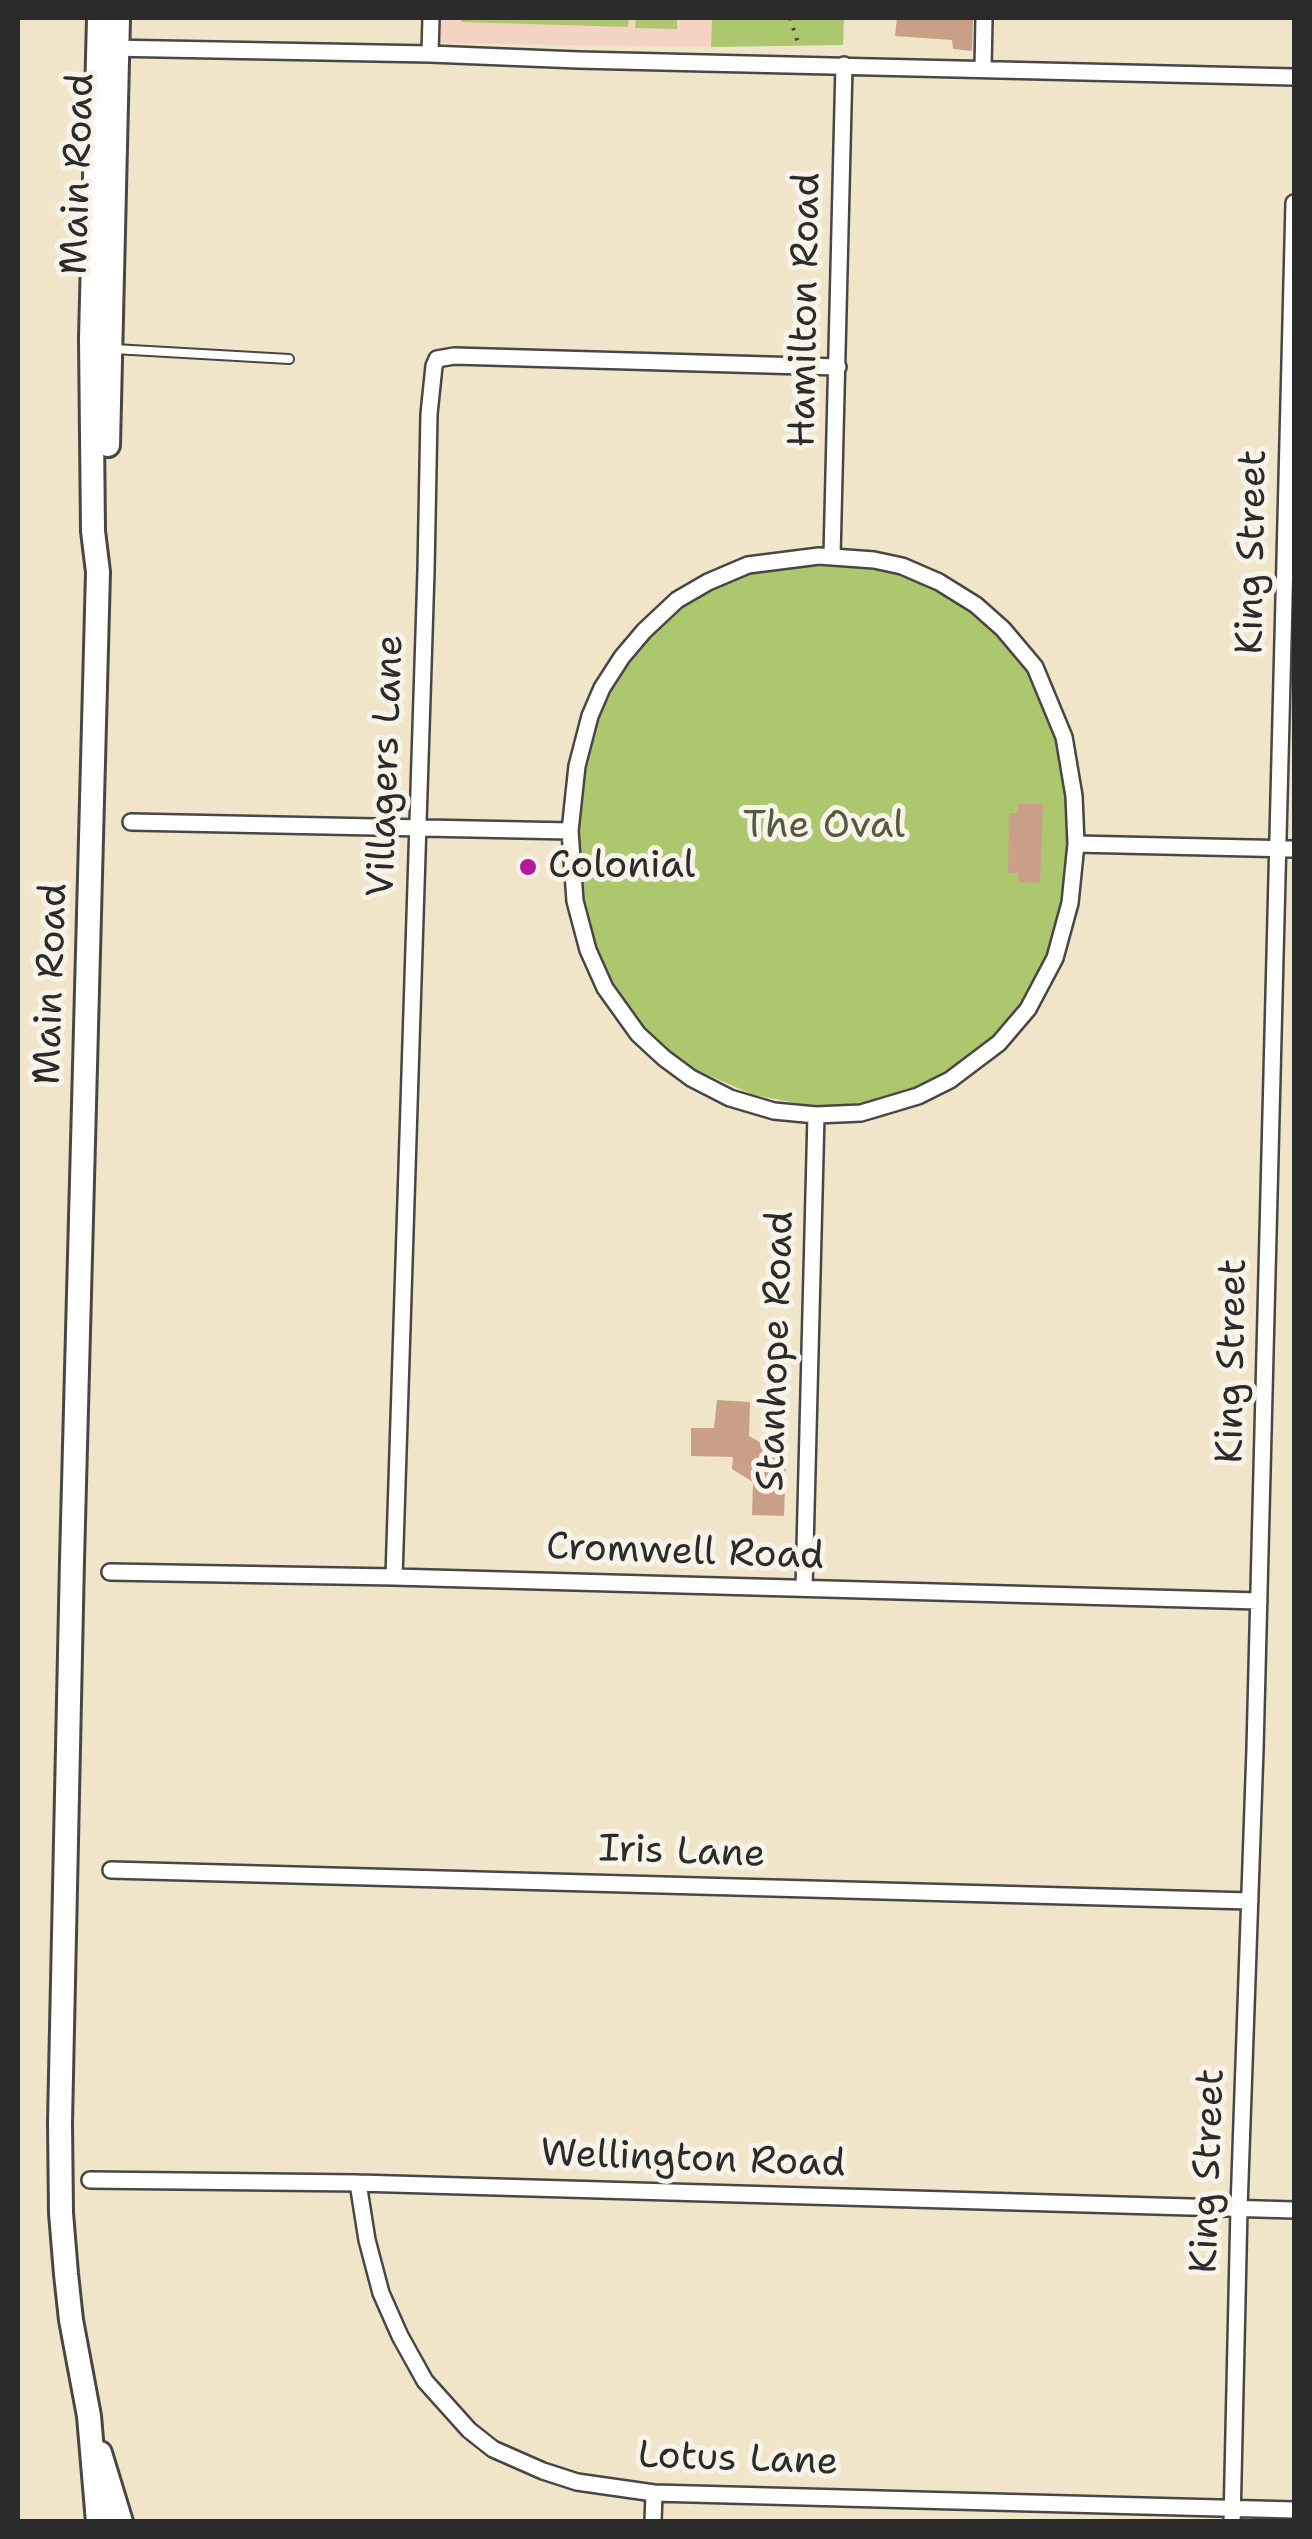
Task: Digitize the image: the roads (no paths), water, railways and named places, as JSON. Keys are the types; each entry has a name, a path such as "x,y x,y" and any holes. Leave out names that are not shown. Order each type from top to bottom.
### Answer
{"main road":[{"name":"Main Road","path":"98,572 105,540 109,349 108,48 99,18"},
{"name":"Main Road","path":"98,2522 89,2416 66,2274 60,2122 98,572 93,531 90,338 108,48 118,18"},
{"name":"Main Road","path":"89,2416 121,2522"}],"street":[{"path":"430,54 431,18"},
{"path":"983,69 984,18"},
{"path":"108,48 1294,76"},
{"name":"Hamilton Road","path":"832,556 844,65"},
{"name":"King Street","path":"1232,2515 1286,848 1294,203"},
{"name":"Villagers Lane","path":"394,1577 432,370 437,358 454,356 838,367"},
{"path":"832,556 889,562 939,582 987,615 1030,660 1066,742 1076,844 1070,903 1054,958 1028,1009 999,1043 950,1080 918,1096 861,1113 816,1116 730,1098 691,1078 638,1034 605,988 588,950 575,901 570,831 576,766 590,716 602,688 653,621 692,589 748,566 832,556"},
{"path":"131,822 570,831"},
{"path":"1076,844 1286,848"},
{"name":"Stanhope Road","path":"804,1588 816,1116"},
{"name":"Cromwell Road","path":"110,1572 1259,1601"},
{"name":"Iris Lane","path":"111,1870 1250,1901"},
{"name":"Wellington Road","path":"90,2180 1294,2210"},
{"name":"Lotus Lane","path":"358,2184 380,2293 425,2381 493,2449 524,2464 577,2482 654,2492 1232,2515 1294,2510"},
{"path":"653,2522 654,2492"}],"lane":[{"path":"109,349 289,359"}],"place":[{"name":"Colonial","path":"528,867"}],"park label":[{"name":"The Oval","path":"824,827"}]}
